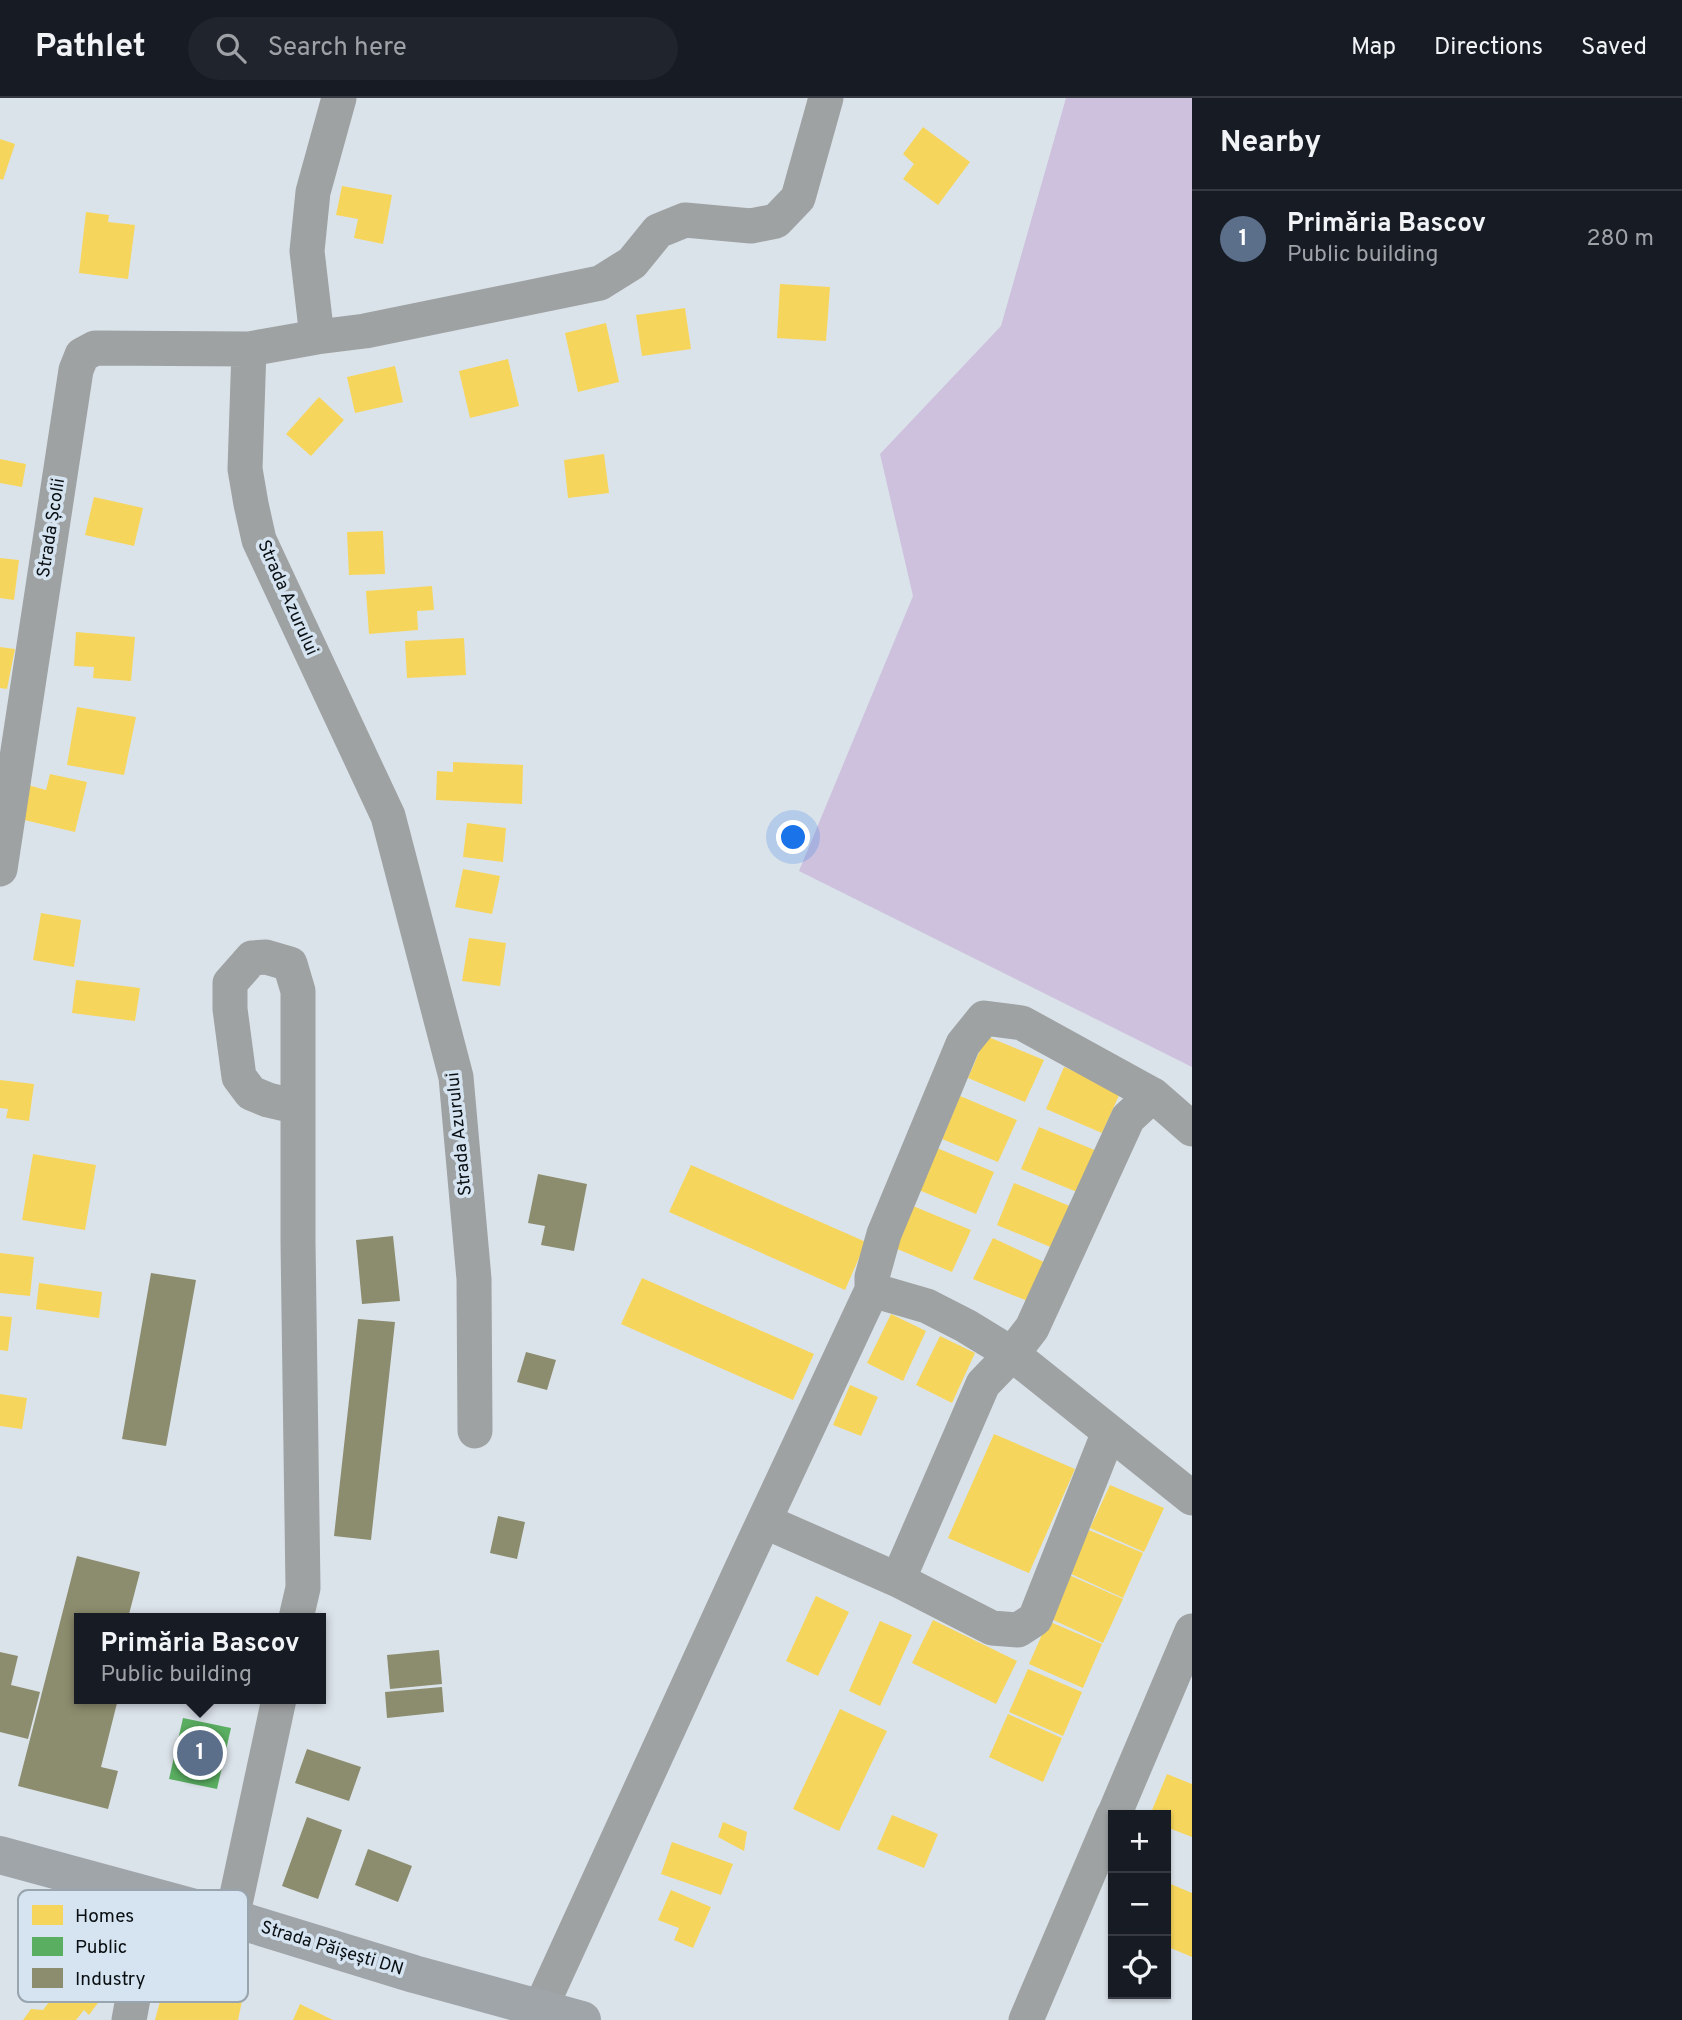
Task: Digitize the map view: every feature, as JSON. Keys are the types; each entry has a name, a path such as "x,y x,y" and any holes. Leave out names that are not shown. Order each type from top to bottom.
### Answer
{"main road":[{"name":"Strada Păișești DN","path":"0,1855 130,1890"},
{"name":"Strada Păișești DN","path":"248,1923 414,1974 582,2020"}],"street":[{"path":"317,337 307,251 313,192 340,98"},
{"path":"249,349 365,331 600,283 632,263 658,231 685,220 751,226 776,221 797,198 826,98"},
{"name":"Strada Școlii","path":"0,869 76,369 82,355 95,348 249,349"},
{"name":"Strada Azurului","path":"249,349 245,469 259,540 388,816 456,1077 474,1279 475,1430"},
{"path":"540,2009 873,1290 872,1277 884,1234 963,1044 984,1018 1022,1023 1153,1095 1192,1129"},
{"path":"898,1580 983,1384 1032,1328 1128,1118 1153,1095"},
{"path":"297,1613 303,1588 298,1107"},
{"path":"873,1290 927,1306 1012,1354 1192,1498"},
{"path":"764,1521 898,1580 992,1629 1018,1630 1035,1619 1109,1432"},
{"path":"1116,1810 1192,1631"},
{"path":"238,1890 278,1704"},
{"path":"1026,2020 1108,1828"},
{"path":"129,2020 132,2002"}],"shaded area":[{"path":"1066,98 1192,98 1192,1067 799,871 913,596 880,454 1001,326"}],"building: Homes":[{"path":"923,127 970,162 938,205 903,179 914,164 903,154"},
{"path":"0,139 15,144 3,180 0,179"},
{"path":"342,186 392,195 383,244 354,238 358,219 336,215"},
{"path":"86,212 109,215 108,222 135,225 128,279 79,273"},
{"path":"780,284 830,287 826,341 777,338"},
{"path":"685,308 691,349 642,356 636,315"},
{"path":"606,323 619,382 578,392 565,333"},
{"path":"508,359 519,406 470,418 459,371"},
{"path":"395,366 403,402 355,413 347,377"},
{"path":"319,397 344,420 311,456 286,434"},
{"path":"604,454 609,493 568,498 564,460"},
{"path":"0,459 26,464 22,487 0,483"},
{"path":"94,497 143,508 134,546 85,535"},
{"path":"383,531 385,574 349,575 347,532"},
{"path":"0,558 19,560 14,600 0,598"},
{"path":"432,586 434,610 417,611 418,630 369,634 366,591"},
{"path":"76,632 135,637 131,681 93,678 94,667 74,666"},
{"path":"464,638 466,675 407,678 405,641"},
{"path":"0,647 15,649 7,689 0,688"},
{"path":"77,707 136,717 124,775 67,765"},
{"path":"453,762 523,765 522,804 436,800 437,771 453,772"},
{"path":"50,774 87,782 75,832 20,819 28,785 46,790"},
{"path":"467,823 506,828 503,862 463,857"},
{"path":"463,869 500,876 492,914 455,907"},
{"path":"41,913 81,920 74,967 33,960"},
{"path":"469,938 506,943 500,986 462,981"},
{"path":"76,980 140,988 135,1021 72,1013"},
{"path":"986,1036 1044,1060 1025,1102 968,1078"},
{"path":"1064,1067 1121,1091 1102,1133 1046,1109"},
{"path":"0,1080 34,1084 29,1121 6,1118 8,1109 0,1108"},
{"path":"960,1096 1017,1120 998,1162 942,1139"},
{"path":"1039,1127 1097,1151 1077,1192 1021,1169"},
{"path":"937,1148 994,1172 976,1214 919,1190"},
{"path":"33,1154 96,1165 85,1230 22,1220"},
{"path":"691,1165 866,1242 845,1290 669,1212"},
{"path":"1014,1183 1072,1207 1053,1248 997,1225"},
{"path":"913,1206 971,1230 952,1272 895,1248"},
{"path":"993,1238 1046,1263 1030,1302 973,1279"},
{"path":"0,1253 34,1257 30,1296 0,1293"},
{"path":"642,1278 814,1354 793,1400 621,1324"},
{"path":"39,1283 102,1292 99,1318 36,1309"},
{"path":"891,1314 926,1331 903,1381 867,1363"},
{"path":"0,1316 12,1317 8,1351 0,1350"},
{"path":"940,1336 975,1353 952,1403 916,1385"},
{"path":"850,1385 878,1397 861,1436 833,1425"},
{"path":"0,1394 27,1398 22,1429 0,1426"},
{"path":"994,1434 1075,1469 1029,1573 948,1538"},
{"path":"1110,1485 1164,1508 1144,1552 1090,1528"},
{"path":"1089,1530 1143,1553 1123,1598 1069,1573"},
{"path":"1069,1575 1123,1599 1103,1643 1049,1618"},
{"path":"816,1596 849,1612 818,1676 786,1661"},
{"path":"933,1620 1017,1661 996,1704 912,1663"},
{"path":"880,1621 912,1635 880,1706 849,1691"},
{"path":"1048,1621 1102,1644 1083,1688 1029,1664"},
{"path":"1028,1669 1082,1692 1063,1736 1009,1712"},
{"path":"840,1709 887,1731 839,1831 793,1809"},
{"path":"1008,1714 1062,1738 1043,1782 989,1757"},
{"path":"1167,1774 1192,1784 1192,1837 1171,1829 1171,1810 1152,1810"},
{"path":"892,1815 938,1834 924,1868 877,1849"},
{"path":"723,1822 747,1832 744,1851 718,1837"},
{"path":"672,1842 733,1864 721,1895 661,1874"},
{"path":"1171,1884 1192,1893 1192,1957 1171,1948"},
{"path":"671,1890 711,1907 693,1948 674,1940 679,1928 658,1920"},
{"path":"49,2002 99,2002 89,2015 84,2010 76,2020 23,2020 31,2009 43,2010"},
{"path":"160,2002 242,2002 238,2020 155,2020"},
{"path":"300,2004 333,2020 293,2020"}],"building: Public":[{"path":"183,1718 231,1728 217,1789 169,1779"}],"building: Industry":[{"path":"538,1174 587,1184 574,1251 541,1245 545,1226 528,1223"},
{"path":"393,1236 400,1301 362,1304 356,1240"},
{"path":"151,1273 196,1280 166,1446 122,1439"},
{"path":"358,1319 395,1322 371,1540 334,1536"},
{"path":"526,1352 556,1360 547,1390 517,1382"},
{"path":"498,1516 525,1522 517,1559 490,1553"},
{"path":"77,1556 140,1572 129,1613 74,1613 74,1704 117,1704 101,1767 118,1771 108,1809 18,1786"},
{"path":"439,1650 442,1684 390,1689 387,1655"},
{"path":"0,1652 18,1656 11,1685 40,1692 28,1739 0,1732"},
{"path":"442,1687 444,1712 387,1718 385,1692"},
{"path":"307,1749 361,1767 349,1801 295,1783"},
{"path":"307,1817 342,1830 318,1899 282,1886"},
{"path":"368,1849 412,1866 398,1902 355,1885"}],"place":[{"name":"Primăria Bascov","path":"200,1753"}]}
